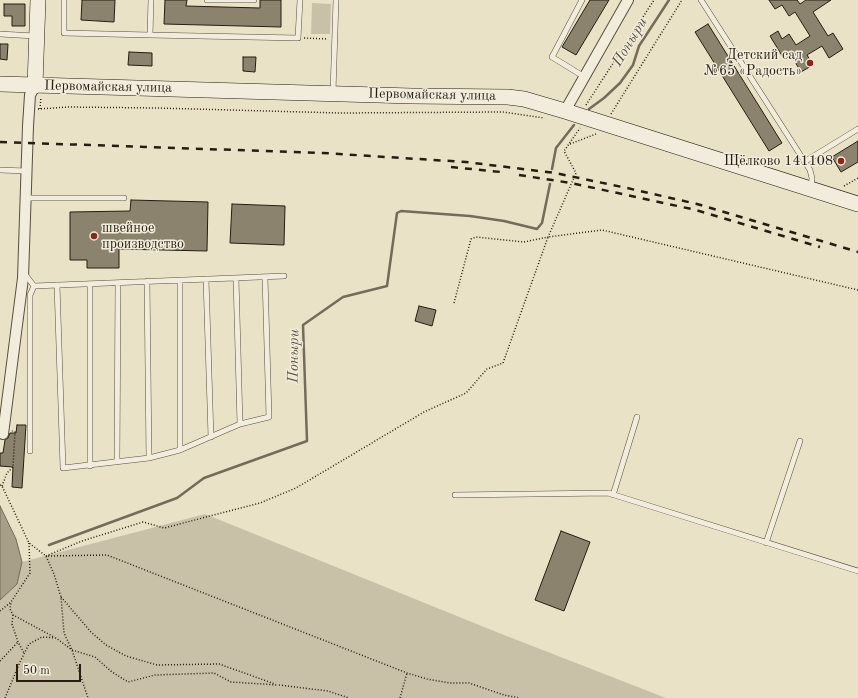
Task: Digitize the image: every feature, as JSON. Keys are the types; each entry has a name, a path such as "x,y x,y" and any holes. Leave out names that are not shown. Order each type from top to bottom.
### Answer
{"street":[{"path":"3,429 23,273 30,95 38,89 38,0"},
{"path":"565,111 628,0"},
{"name":"Первомайская улица","path":"0,84 38,89 508,96 565,111 811,189 855,201"}],"lane":[{"path":"64,0 64,33 298,38 300,0"},
{"path":"150,35 151,0"},
{"path":"207,0 254,0"},
{"path":"333,93 336,0"},
{"path":"582,0 552,57 584,76"},
{"path":"701,0 804,162 812,178 811,189"},
{"path":"0,34 37,36"},
{"path":"804,162 858,128"},
{"path":"0,170 26,171"},
{"path":"25,198 124,198"},
{"path":"23,273 34,286"},
{"path":"34,286 284,276"},
{"path":"57,285 63,468 149,458 180,450 240,424 269,417 264,277"},
{"path":"236,278 240,424"},
{"path":"206,279 211,437"},
{"path":"180,280 180,450"},
{"path":"147,281 149,458"},
{"path":"117,462 118,283"},
{"path":"90,284 90,466"},
{"path":"30,450 30,295 34,286"},
{"path":"613,495 637,417"},
{"path":"766,543 800,441"},
{"path":"455,495 608,494 858,571"}],"path":[{"path":"583,110 654,0"},
{"path":"609,116 682,0"},
{"path":"298,38 335,39"},
{"path":"38,89 40,109"},
{"path":"29,110 68,107 340,113 503,112 547,118"},
{"path":"46,556 82,541 144,522 164,528 260,503 296,488 424,412 466,393 487,369 503,363 548,237 576,172 564,151 582,125"},
{"path":"568,144 583,137 597,134"},
{"path":"454,303 471,239 476,237 524,242 548,237 602,230 858,290"},
{"path":"0,611 11,602 30,574 29,543 1,485 12,467 15,432 3,429"},
{"path":"29,543 46,556 54,574 61,598 64,633 72,650 88,698"},
{"path":"46,556 107,555 407,673 450,683 469,683 504,695 520,698"},
{"path":"61,598 91,632 106,645 126,656 157,665 219,664 278,685"},
{"path":"11,602 10,609 14,615 56,638 72,650 95,658 112,672 128,682 155,675 214,673 231,682 328,690 349,698"},
{"path":"14,615 12,624 18,642 24,653"},
{"path":"5,698 29,644 42,637 56,638"},
{"path":"0,661 18,642"},
{"path":"400,698 407,673"}],"shaded area":[{"path":"312,3 331,4 330,34 311,34"},
{"path":"0,506 16,539 22,562 17,584 0,600"},
{"path":"205,514 499,633 666,698 0,698 0,600 17,584 22,562"}],"building":[{"path":"82,0 115,0 114,22 81,20"},
{"path":"165,0 187,0 186,6 260,8 260,0 281,0 281,27 164,24"},
{"path":"590,0 609,0 576,55 562,47"},
{"path":"769,0 797,0 800,4 806,0 831,0 813,12 828,36 833,33 843,49 829,58 822,46 807,55 813,65 801,72 791,55 784,59 770,36 778,31 782,39 789,34 796,45 810,36 795,12 789,16 782,5 775,9"},
{"path":"4,4 25,4 25,26 12,26 12,16 4,16"},
{"path":"708,24 782,143 769,151 695,32"},
{"path":"0,44 8,44 7,60 0,59"},
{"path":"129,52 152,53 152,66 128,65"},
{"path":"243,57 256,57 255,72 243,71"},
{"path":"858,141 858,162 841,172 832,157"},
{"path":"131,200 208,202 207,251 119,249 119,268 87,268 87,260 70,260 70,212 130,211"},
{"path":"232,204 285,206 284,245 230,243"},
{"path":"419,306 436,310 432,326 415,321"},
{"path":"17,425 26,425 22,488 12,487 13,467 0,466 0,453 3,453 5,440 8,438 10,433 16,433"},
{"path":"561,531 590,542 564,611 535,600"}],"waterway":[{"name":"Поныри","path":"589,109 604,98 620,83 633,65 639,46 669,0"},
{"name":"Поныри","path":"552,169 556,148 574,125"},
{"name":"Поныри","path":"49,545 177,498 204,478 307,441 303,325 343,297 387,286 397,213 401,211 470,216 504,221 537,229 542,223 550,184"}],"railway":[{"path":"0,142 323,153 466,162 555,173 697,204 858,252"},
{"path":"451,167 501,172"},
{"path":"519,175 571,183 696,210 820,247"}],"place":[{"name":"Детский сад №65 «Радость»","path":"810,63"},
{"name":"Щёлково 141108","path":"841,161"},
{"name":"швейное производство","path":"94,236"}]}
